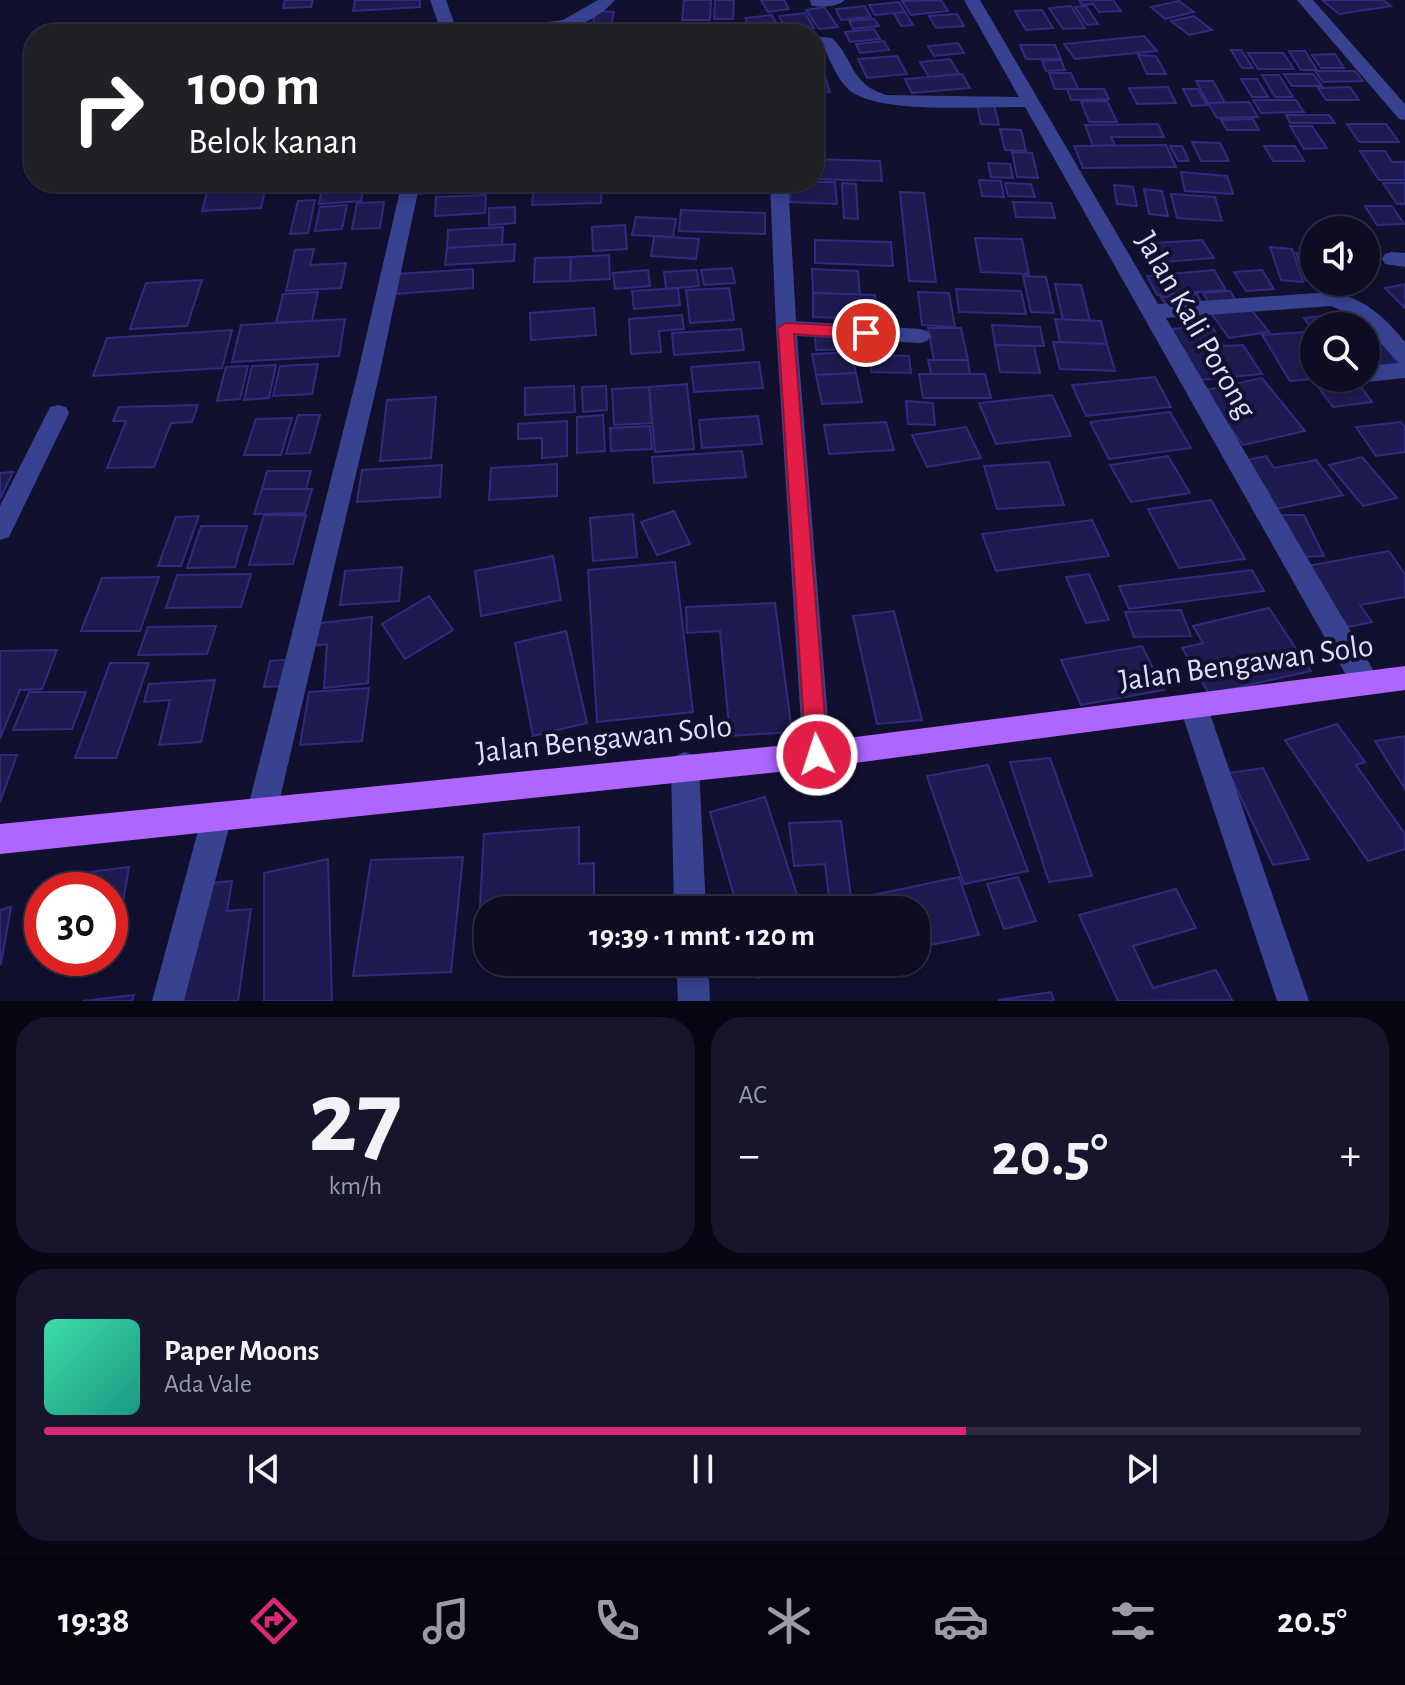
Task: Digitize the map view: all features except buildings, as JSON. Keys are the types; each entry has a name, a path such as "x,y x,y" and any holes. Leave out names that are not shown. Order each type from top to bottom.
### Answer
{"main road":[{"name":"Jalan Bengawan Solo","path":"0,839 685,766 817,755 1405,678"}],"street":[{"path":"438,0 446,24"},
{"path":"566,24 598,9 607,0"},
{"path":"816,2 837,0"},
{"name":"Jalan Kali Porong","path":"972,0 1365,682"},
{"path":"1305,0 1405,115"},
{"path":"824,41 831,46 852,86 864,94 884,100 1032,102"},
{"path":"262,811 368,376 409,192"},
{"path":"779,192 786,328 817,755"},
{"path":"1151,312 1331,299 1349,301 1371,317 1405,357"},
{"path":"786,328 920,336"},
{"path":"1380,373 1405,370"},
{"path":"0,530 58,413"},
{"path":"1194,708 1293,1001"},
{"path":"685,766 690,896"},
{"path":"168,1001 217,816"},
{"path":"693,976 694,1001"}],"route":[{"path":"817,755 786,328 866,333"}]}
